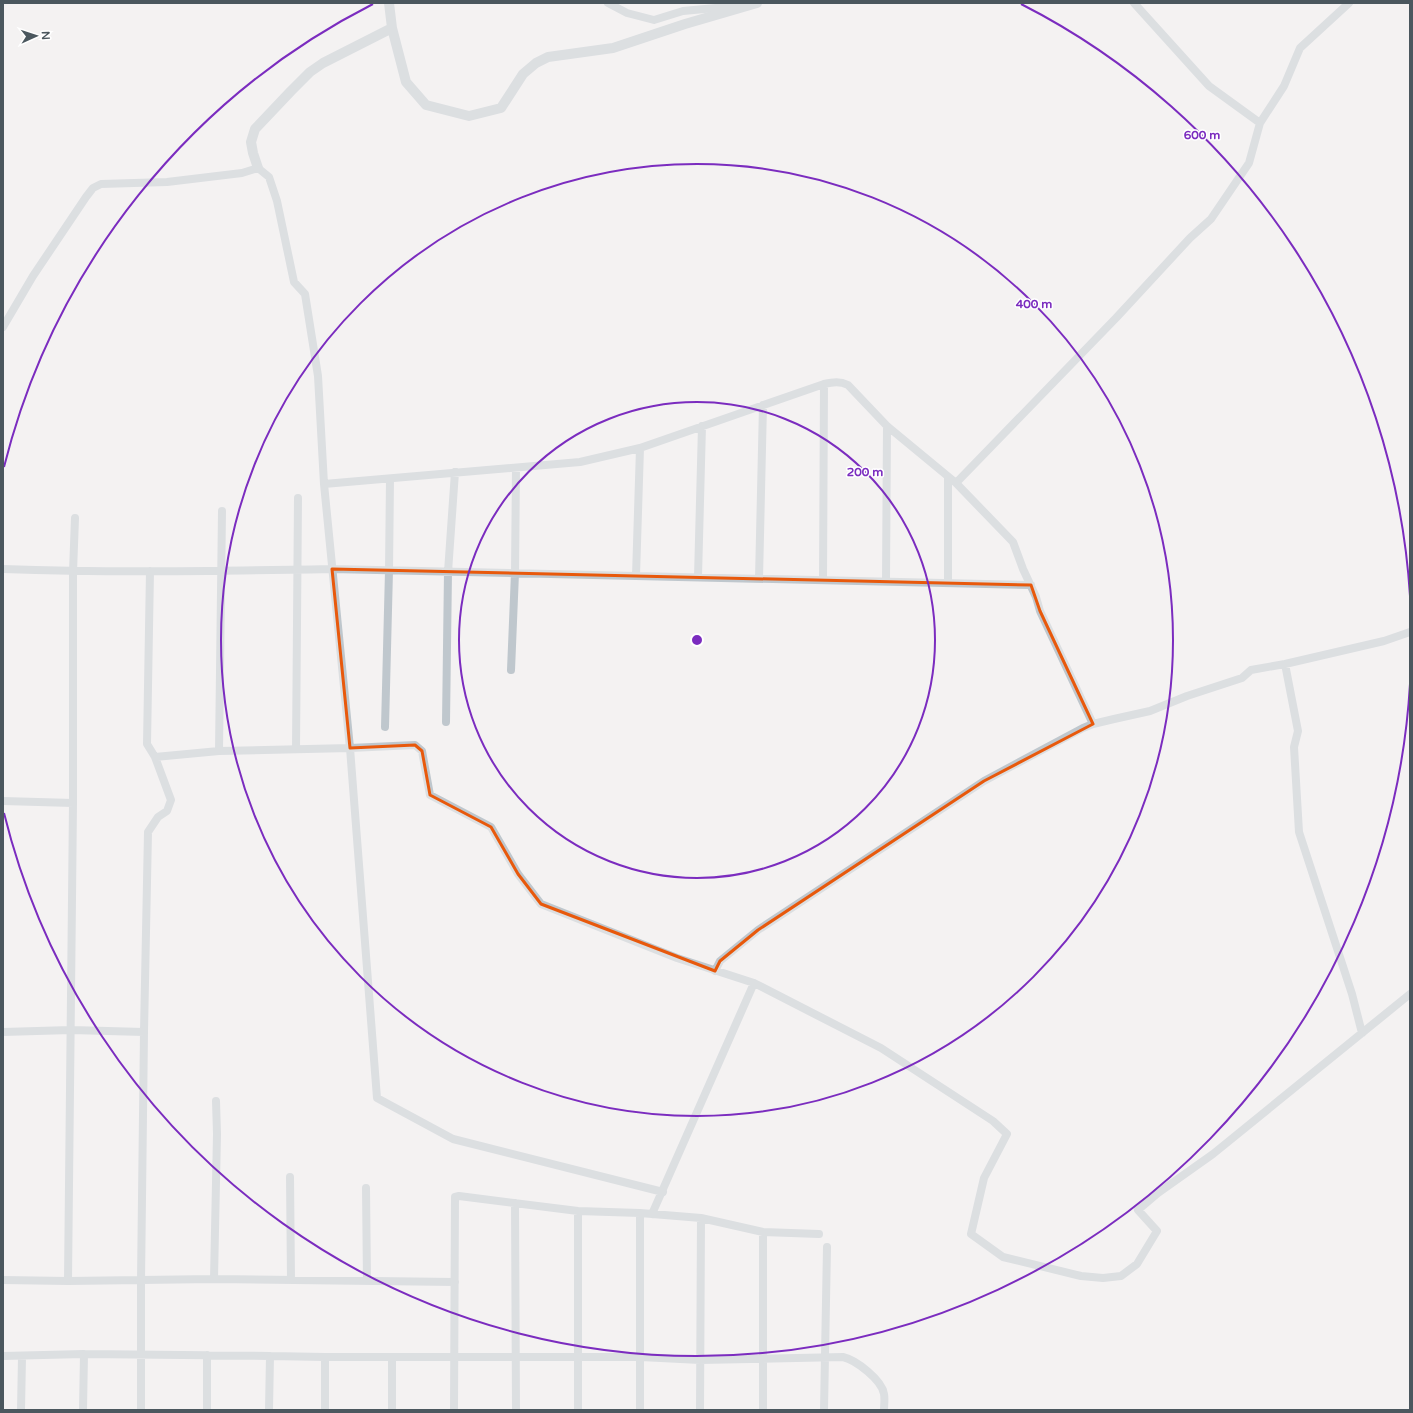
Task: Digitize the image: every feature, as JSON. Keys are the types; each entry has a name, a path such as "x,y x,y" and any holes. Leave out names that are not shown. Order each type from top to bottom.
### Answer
{"street":[{"path":"389,3 392,28 406,82 426,105 469,116 501,108 523,74 536,63 548,57 613,48 685,24 754,4"},
{"path":"608,3 627,13 654,20 683,11 754,4"},
{"path":"1134,3 1209,86 1260,123"},
{"path":"956,483 1116,318 1190,238 1211,219 1249,163 1260,123 1284,86 1300,48 1349,3"},
{"path":"392,28 323,63 310,72 255,129 251,142 258,168 269,177 277,200 294,282 305,294 318,376 324,484 350,748 377,1098 453,1139 663,1192"},
{"path":"3,327 33,276 93,188 101,184 167,182 242,173 258,168"},
{"path":"324,484 580,462 640,448 824,384 842,382 848,385 888,426 948,478 956,483 1013,542 1040,611 1093,724"},
{"path":"823,580 824,384"},
{"path":"759,579 763,405"},
{"path":"698,577 702,426"},
{"path":"886,581 888,426"},
{"path":"636,576 640,448"},
{"path":"511,670 515,573 516,468"},
{"path":"446,722 448,572 455,472"},
{"path":"948,478 948,583"},
{"path":"384,727 389,571 390,479"},
{"path":"296,749 298,498"},
{"path":"220,751 222,511"},
{"path":"68,1281 73,803 73,572 75,518"},
{"path":"3,569 73,572 332,570 1031,585"},
{"path":"141,1410 144,1032 148,832 158,817 167,811 170,800 155,757 147,744 150,571"},
{"path":"715,971 720,961 758,930 984,782 1093,724 1114,718 1150,712 1187,696 1242,678 1251,670 1285,664 1384,641 1410,632"},
{"path":"1285,664 1298,731 1294,747 1299,832 1352,994 1362,1033"},
{"path":"155,757 220,751 415,745 422,751 430,794 491,827 518,874 541,904 677,958 754,983 881,1048 992,1121 1007,1134 984,1178 971,1234 1004,1257 1081,1276 1103,1278 1121,1276 1137,1264 1157,1231 1138,1210 1158,1193 1213,1154 1410,994"},
{"path":"3,801 73,803"},
{"path":"652,1214 754,983"},
{"path":"3,1032 71,1030 144,1032"},
{"path":"214,1279 217,1134 216,1101"},
{"path":"290,1177 291,1280"},
{"path":"366,1188 367,1281"},
{"path":"454,1410 455,1197 459,1196 578,1211 640,1213 700,1218 763,1232 819,1234"},
{"path":"515,1203 516,1410"},
{"path":"578,1211 578,1410"},
{"path":"640,1213 640,1410"},
{"path":"700,1218 700,1410"},
{"path":"763,1232 764,1410"},
{"path":"824,1410 827,1247"},
{"path":"3,1280 141,1281 214,1279 455,1282"},
{"path":"3,1356 22,1357 84,1354 325,1357 640,1357 700,1360 843,1357 851,1358 871,1375 884,1393 884,1410"},
{"path":"83,1410 84,1354"},
{"path":"207,1355 207,1410"},
{"path":"270,1356 270,1410"},
{"path":"20,1410 22,1357"},
{"path":"325,1357 325,1410"},
{"path":"392,1357 392,1410"}],"highlighted area":[{"path":"332,569 1031,585 1040,611 1093,724 984,781 758,930 720,961 715,971 541,904 518,874 491,827 430,795 422,751 415,745 350,748"}]}
